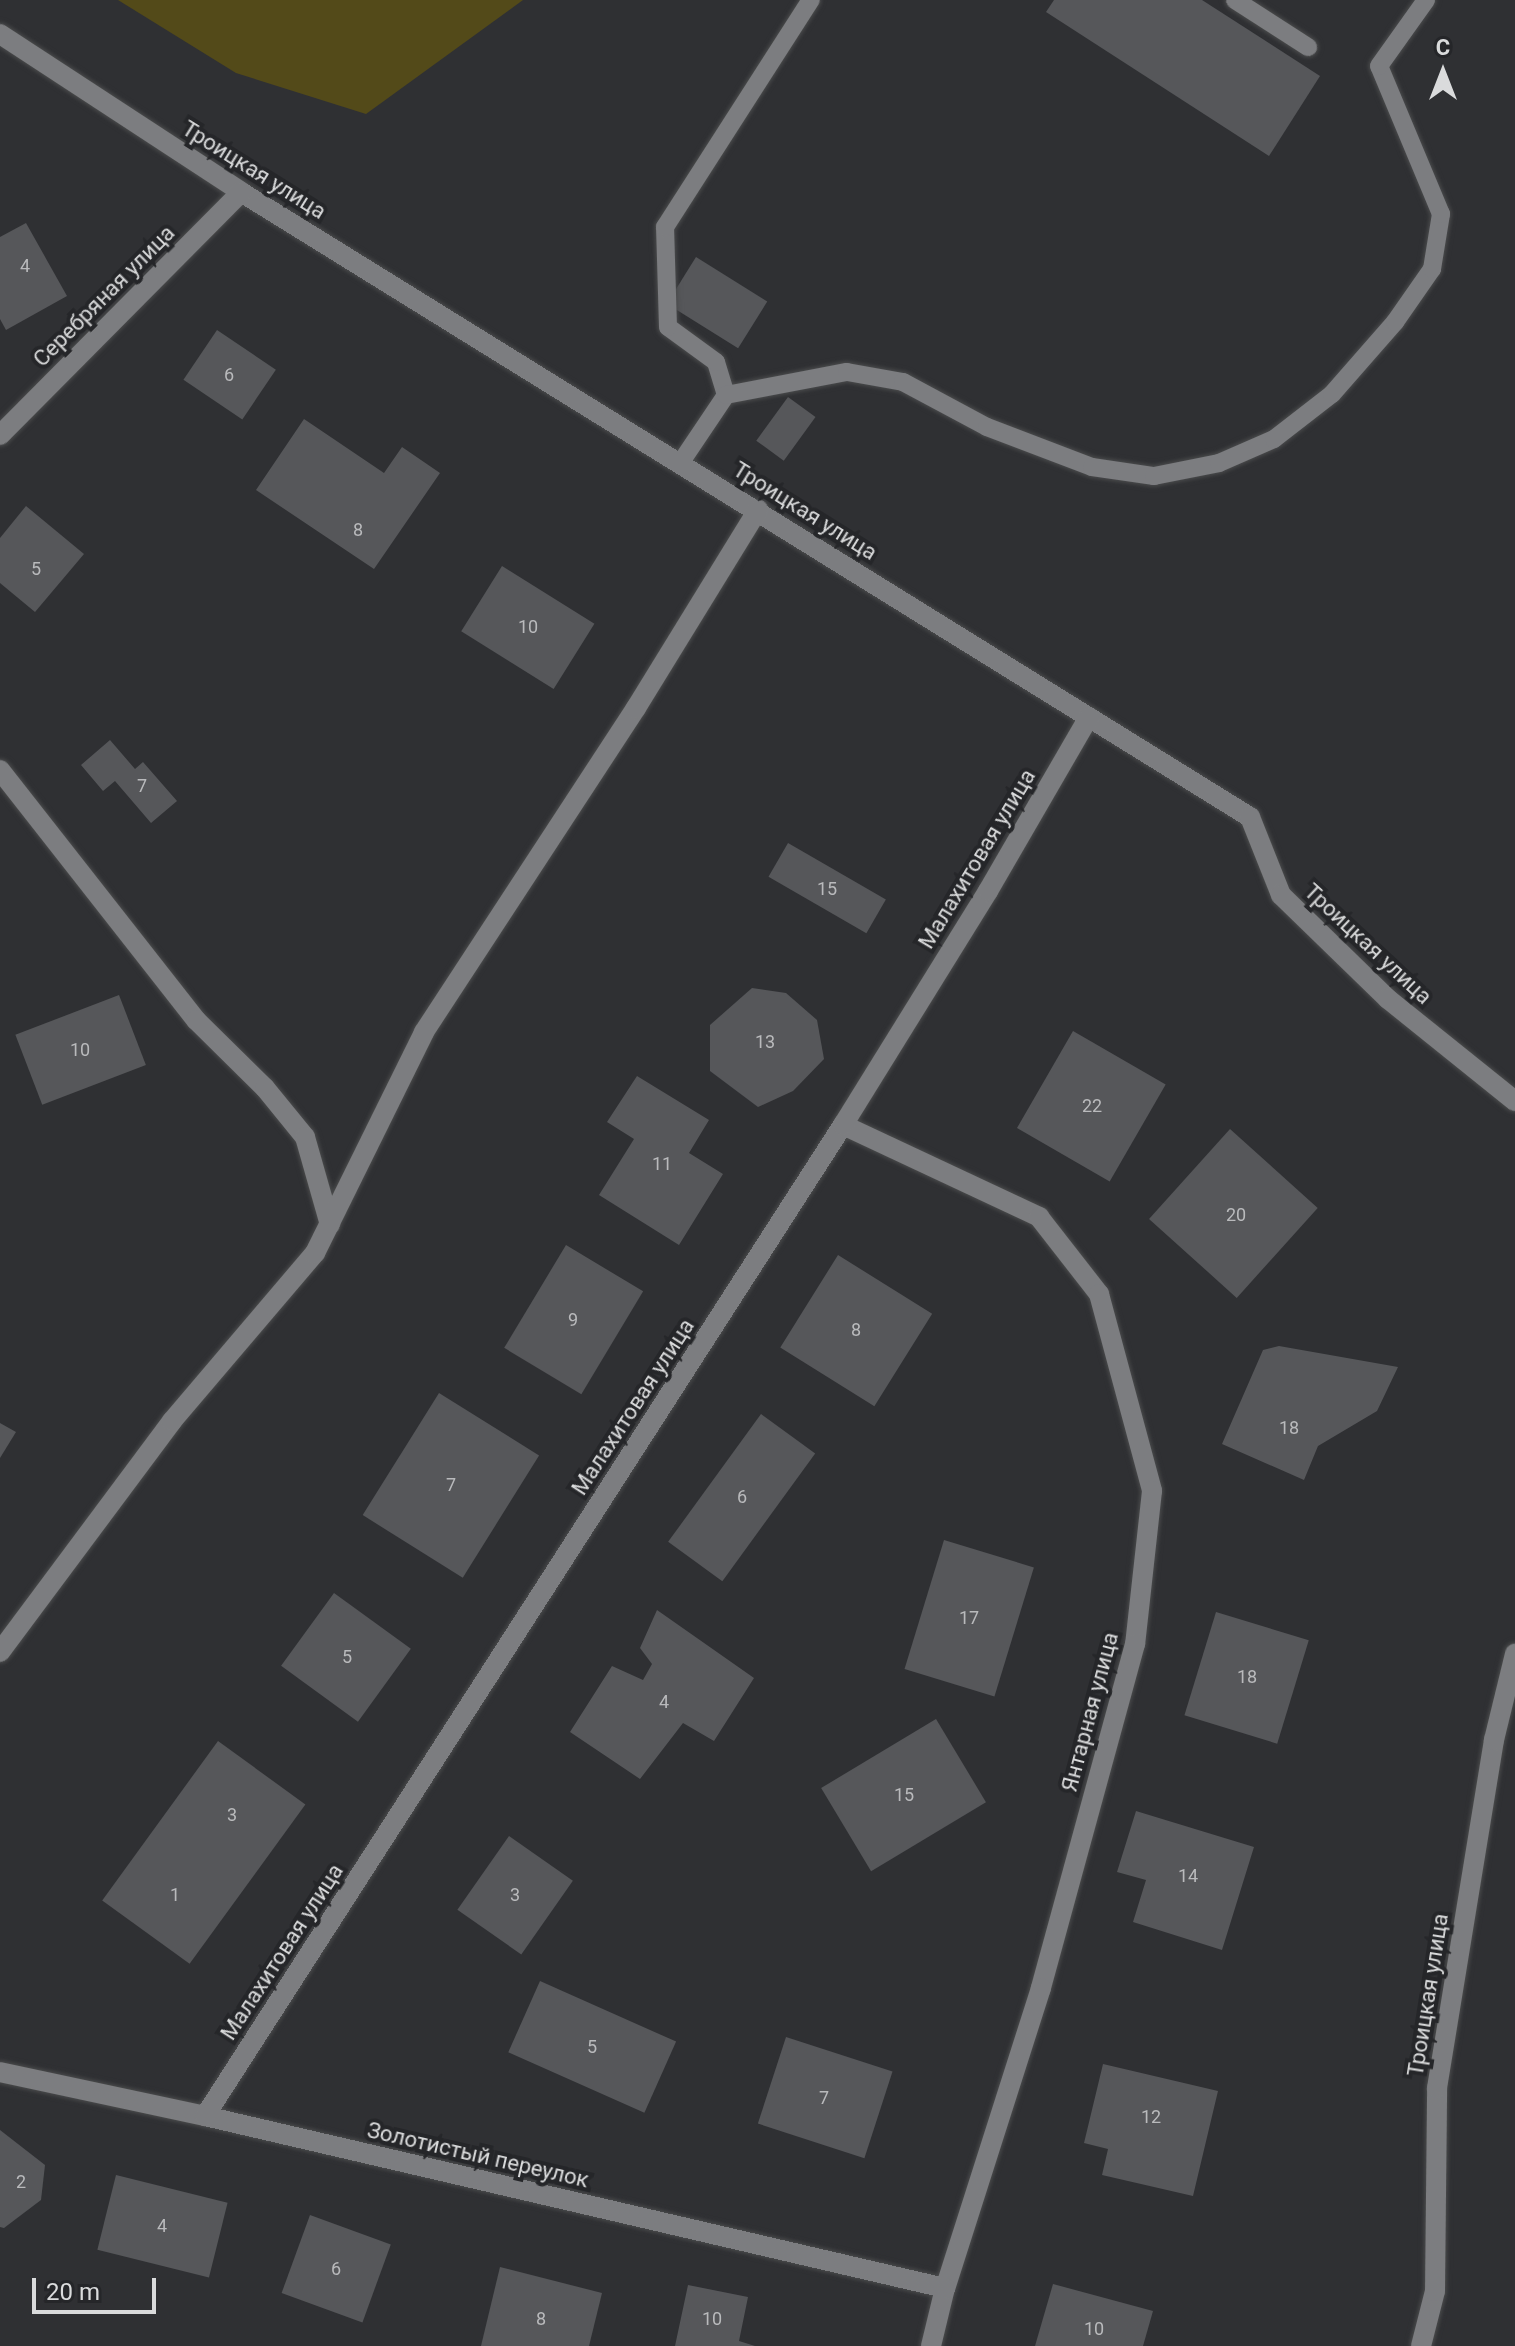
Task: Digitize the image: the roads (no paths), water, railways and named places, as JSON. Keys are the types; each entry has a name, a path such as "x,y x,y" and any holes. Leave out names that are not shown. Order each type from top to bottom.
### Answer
{"street":[{"name":"Троицкая улица","path":"0,34 241,192 1250,817 1281,895 1388,999 1515,1101"},
{"name":"Серебряная улица","path":"0,435 241,192"},
{"path":"0,1652 172,1421 315,1253 424,1032 636,708 758,510"},
{"name":"Малахитовая улица","path":"205,2116 843,1125 988,891 1089,717"},
{"path":"0,770 196,1020 265,1088 305,1137 330,1225"},
{"name":"Янтарная улица","path":"843,1125 1039,1217 1099,1294 1152,1491 1135,1644 1041,1988 945,2288 931,2346"},
{"name":"Троицкая улица","path":"1421,2346 1435,2291 1437,2088 1494,1740 1515,1654"},
{"name":"Золотистый переулок","path":"0,2072 205,2116 945,2288"}],"lane":[{"path":"726,395 716,362 668,327 665,227 811,0"},
{"path":"1235,0 1308,47"},
{"path":"681,462 726,395 847,372 903,382 987,427 1092,467 1154,476 1219,463 1274,439 1332,394 1395,322 1432,269 1441,214 1379,66 1426,0"}]}
